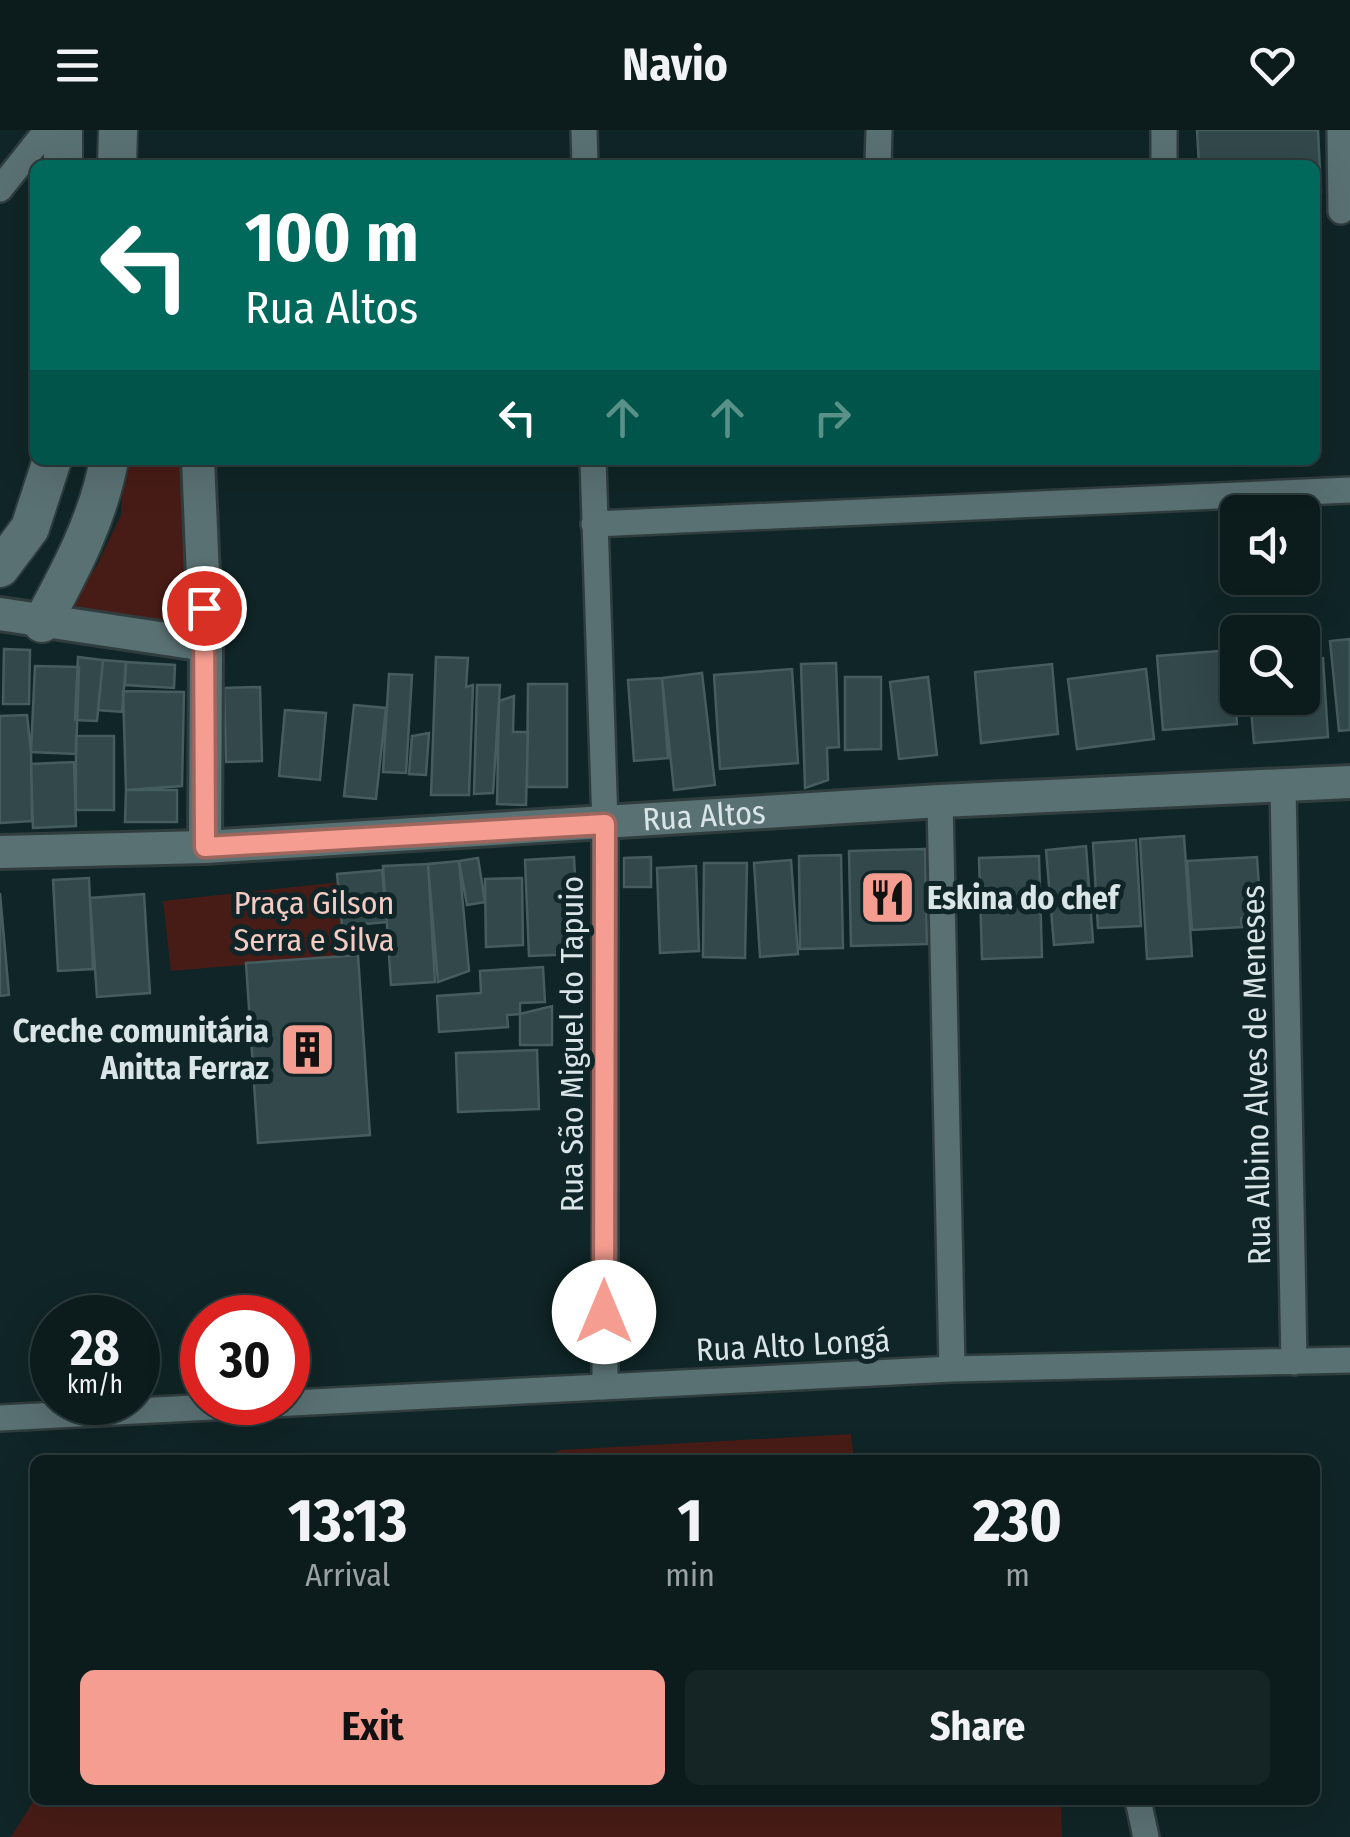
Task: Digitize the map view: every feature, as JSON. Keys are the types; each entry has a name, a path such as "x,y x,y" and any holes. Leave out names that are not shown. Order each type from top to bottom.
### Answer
{"main road":[{"path":"64,130 64,160"},
{"path":"117,160 118,130"},
{"path":"0,568 30,528 50,465"},
{"path":"42,623 85,540 108,465"}],"street":[{"path":"0,189 47,130"},
{"path":"584,130 585,160"},
{"path":"878,130 878,160"},
{"path":"1164,130 1164,160"},
{"path":"1335,212 1340,130"},
{"path":"198,465 206,645 205,847"},
{"name":"Rua São Miguel do Tapuio","path":"593,465 605,824 604,1388"},
{"path":"594,524 1350,490"},
{"path":"0,614 206,645"},
{"name":"Rua Altos","path":"0,852 205,847 940,801 1350,782"},
{"name":"Rua Albino Alves de Meneses","path":"1284,787 1294,1362"},
{"path":"940,801 952,1369"},
{"name":"Rua Alto Longá","path":"0,1418 952,1369 1350,1360"},
{"path":"1139,1805 1146,1837"}],"green space":[{"path":"124,465 185,465 189,630 63,609 95,569 121,515"},
{"name":"Praça Gilson Serra e Silva","path":"350,881 358,955 171,971 163,901"},
{"path":"851,1434 853,1455 550,1455 561,1450"},
{"path":"31,1805 1061,1805 1062,1837 11,1837"}],"building":[{"path":"1197,130 1318,130 1319,160 1199,160"},
{"path":"1350,639 1350,730 1339,731 1330,641"},
{"path":"4,649 30,650 29,704 3,704"},
{"path":"1220,651 1220,715 1236,715 1237,724 1163,730 1157,656"},
{"path":"78,657 103,660 97,721 75,720"},
{"path":"436,657 468,658 466,687 473,685 469,795 431,795"},
{"path":"1323,658 1328,737 1254,743 1252,715 1320,715"},
{"path":"103,660 126,662 122,712 98,710"},
{"path":"126,662 175,665 174,688 125,685"},
{"path":"836,663 839,747 827,748 828,780 805,788 801,664"},
{"path":"1052,664 1058,734 981,743 975,672"},
{"path":"35,666 79,667 76,754 31,752"},
{"path":"792,669 798,763 720,769 714,675"},
{"path":"1146,669 1154,739 1077,749 1068,679"},
{"path":"702,673 715,785 674,790 662,678"},
{"path":"389,674 412,675 406,773 383,772"},
{"path":"845,677 881,677 881,749 845,750"},
{"path":"928,677 937,755 899,759 890,682"},
{"path":"662,678 668,758 634,761 628,680"},
{"path":"528,684 567,684 567,787 527,787"},
{"path":"477,685 500,685 493,793 474,794"},
{"path":"260,687 262,761 226,762 224,688"},
{"path":"123,691 184,692 182,786 126,790"},
{"path":"514,696 513,732 528,732 526,805 497,804 499,701"},
{"path":"354,705 386,708 376,799 344,796"},
{"path":"285,710 326,713 320,780 279,776"},
{"path":"27,715 32,821 0,823 0,716"},
{"path":"429,733 426,775 409,774 412,736"},
{"path":"76,736 114,736 114,810 76,810"},
{"path":"74,762 76,826 33,828 31,764"},
{"path":"126,790 177,790 177,822 125,822"},
{"path":"1184,836 1192,956 1147,959 1140,839"},
{"path":"1136,840 1141,926 1098,928 1093,843"},
{"path":"1086,846 1093,942 1054,945 1046,850"},
{"name":"Eskina do chef","path":"925,849 927,944 851,946 849,851"},
{"path":"841,855 843,948 800,949 799,856"},
{"path":"1039,856 1042,957 982,959 979,858"},
{"path":"574,857 579,954 529,956 525,860"},
{"path":"651,857 651,887 624,887 624,858"},
{"path":"1257,857 1261,916 1241,918 1242,927 1192,930 1187,861"},
{"path":"478,858 485,902 467,905 459,861"},
{"path":"791,860 798,954 760,957 754,863"},
{"path":"459,861 469,971 438,982 428,864"},
{"path":"704,863 747,863 745,958 703,957"},
{"path":"428,864 435,982 391,985 383,866"},
{"path":"696,866 699,951 660,953 657,868"},
{"path":"382,870 387,922 342,926 337,874"},
{"path":"89,878 93,969 58,971 53,880"},
{"path":"522,878 523,945 486,947 485,879"},
{"path":"0,893 9,995 0,996"},
{"path":"144,894 150,993 97,997 90,898"},
{"name":"Creche comunitária Anitta Ferraz","path":"358,955 370,1135 258,1143 246,963"},
{"path":"543,967 545,1002 520,1003 520,1014 507,1015 508,1027 439,1032 437,996 481,993 480,971"},
{"path":"552,1006 552,1045 520,1045 520,1014"},
{"path":"537,1050 539,1109 458,1112 456,1053"}],"place":[{"name":"Eskina do chef","path":"888,898"},
{"name":"Creche comunitária Anitta Ferraz","path":"308,1049"}],"route":[{"path":"204,608 205,847 605,824 604,1312"}]}
